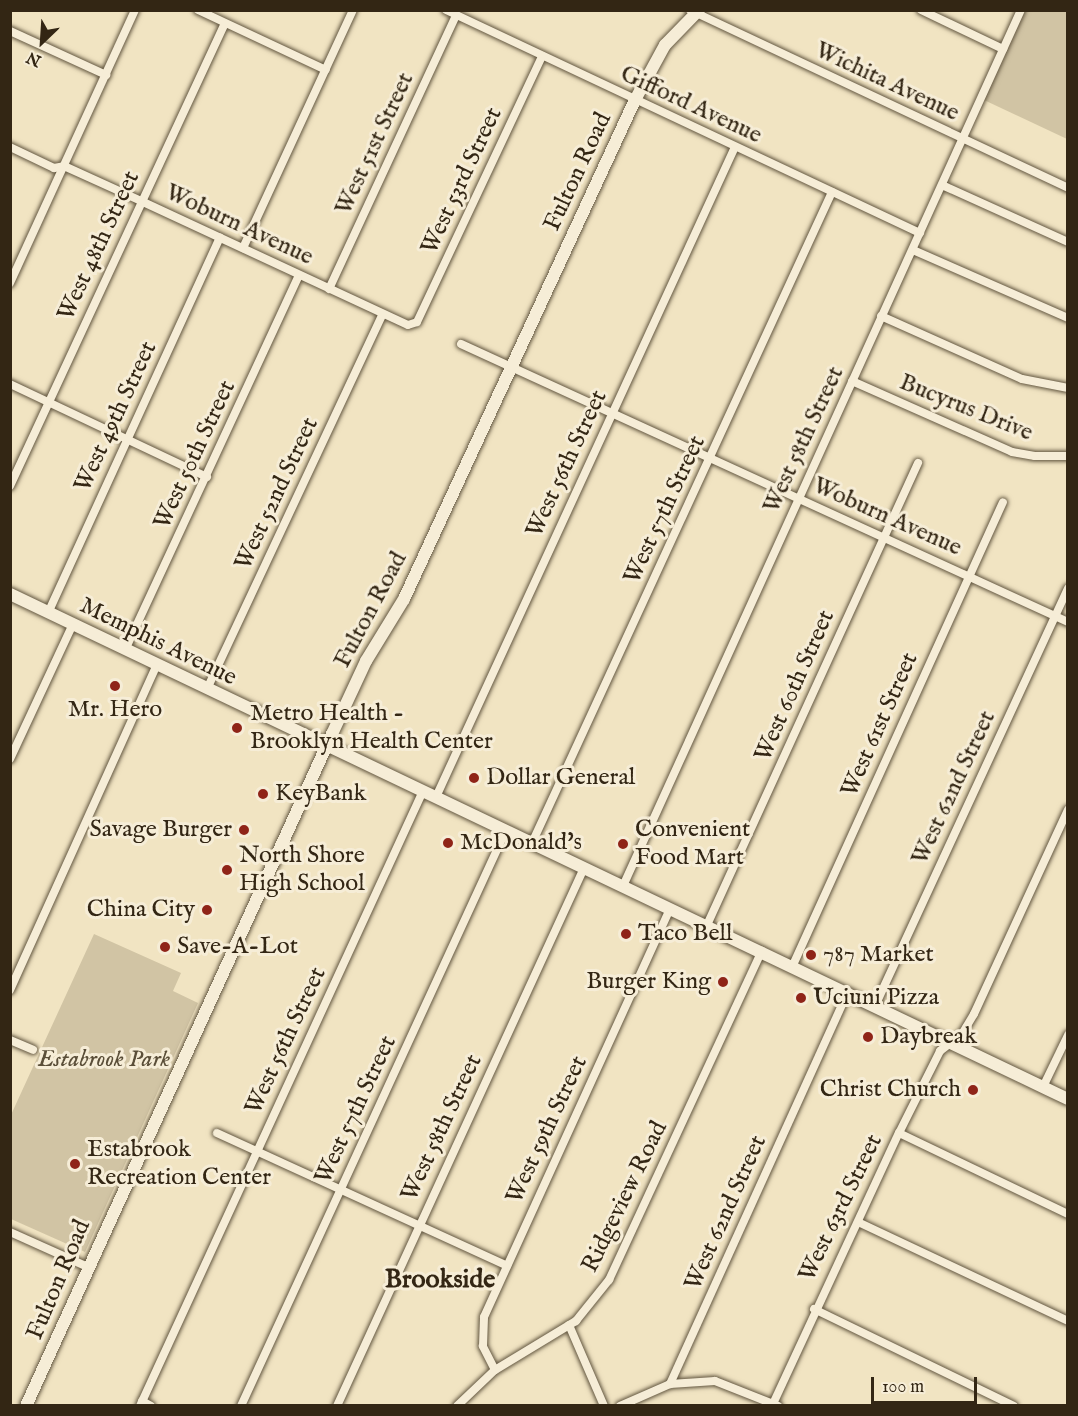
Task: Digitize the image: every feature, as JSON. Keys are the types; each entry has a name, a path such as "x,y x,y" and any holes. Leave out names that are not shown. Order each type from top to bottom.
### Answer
{"main road":[{"name":"Fulton Road","path":"26,1406 366,661 404,599 635,100 665,45 695,12"},
{"name":"Memphis Avenue","path":"10,594 584,868 793,965 1068,1099"}],"street":[{"path":"10,283 13,269 64,166 135,10"},
{"path":"198,10 326,70"},
{"path":"243,248 353,10"},
{"name":"Gifford Avenue","path":"446,10 920,233"},
{"path":"921,10 1003,50"},
{"name":"West 58th Street","path":"623,886 1021,10"},
{"name":"Wichita Avenue","path":"695,12 962,140 1068,188"},
{"name":"West 51st Street","path":"329,289 456,15"},
{"name":"West 48th Street","path":"10,486 225,23"},
{"path":"10,30 106,75"},
{"name":"West 53rd Street","path":"417,322 542,56"},
{"name":"Woburn Avenue","path":"10,147 54,168 64,166 243,248 381,315 408,325 417,322"},
{"name":"West 56th Street","path":"436,797 735,147"},
{"path":"942,185 1068,242"},
{"name":"West 57th Street","path":"532,843 832,192"},
{"name":"West 49th Street","path":"48,613 220,238"},
{"path":"913,250 1068,318"},
{"name":"West 50th Street","path":"124,650 207,477 299,276"},
{"name":"West 52nd Street","path":"207,689 381,315"},
{"path":"881,316 1022,379 1068,388"},
{"name":"Woburn Avenue","path":"461,344 1068,622"},
{"name":"Bucyrus Drive","path":"852,381 1012,452 1035,456 1068,456"},
{"path":"10,384 207,477"},
{"name":"West 60th Street","path":"707,925 918,463"},
{"name":"West 61st Street","path":"793,965 1003,502"},
{"name":"West 62nd Street","path":"875,1006 1068,588"},
{"path":"10,759 73,624"},
{"path":"10,990 157,665"},
{"name":"West 56th Street","path":"141,1403 423,791"},
{"name":"West 63rd Street","path":"774,1404 814,1309 899,1133 948,1041 962,1034 974,1014 1068,810"},
{"name":"West 57th Street","path":"241,1406 506,830"},
{"name":"West 58th Street","path":"337,1406 584,868"},
{"name":"West 59th Street","path":"495,1370 481,1336 484,1317 670,908"},
{"name":"Ridgeview Road","path":"457,1406 495,1370 569,1325 600,1293 617,1266 762,951"},
{"name":"West 62nd Street","path":"669,1384 848,992"},
{"path":"1043,1087 1068,1035"},
{"path":"10,1040 33,1050"},
{"path":"217,1133 507,1266"},
{"path":"899,1133 1068,1214"},
{"path":"858,1222 1068,1322"},
{"path":"10,1232 88,1267"},
{"path":"814,1309 1014,1406"},
{"path":"569,1325 604,1406"},
{"path":"620,1406 669,1384 715,1382 774,1404"},
{"path":"141,1403 152,1406"}],"green space":[{"path":"1025,11 1067,11 1067,139 984,100"},
{"name":"Estabrook Park","path":"94,934 181,973 173,991 198,1003 85,1252 11,1219 10,1117"}],"place":[{"name":"Mr. Hero","path":"115,686"},
{"name":"Metro Health - Brooklyn Health Center","path":"237,728"},
{"name":"Dollar General","path":"474,778"},
{"name":"KeyBank","path":"263,794"},
{"name":"Savage Burger","path":"244,830"},
{"name":"McDonald's","path":"448,843"},
{"name":"Convenient Food Mart","path":"623,844"},
{"name":"North Shore High School","path":"227,870"},
{"name":"China City","path":"207,910"},
{"name":"Taco Bell","path":"626,934"},
{"name":"Save-A-Lot","path":"165,947"},
{"name":"787 Market","path":"811,955"},
{"name":"Burger King","path":"723,982"},
{"name":"Uciuni Pizza","path":"801,998"},
{"name":"Daybreak","path":"868,1037"},
{"name":"Christ Church","path":"973,1090"},
{"name":"Estabrook Recreation Center","path":"75,1164"}],"district":[{"name":"Brookside","path":"440,1280"}]}
